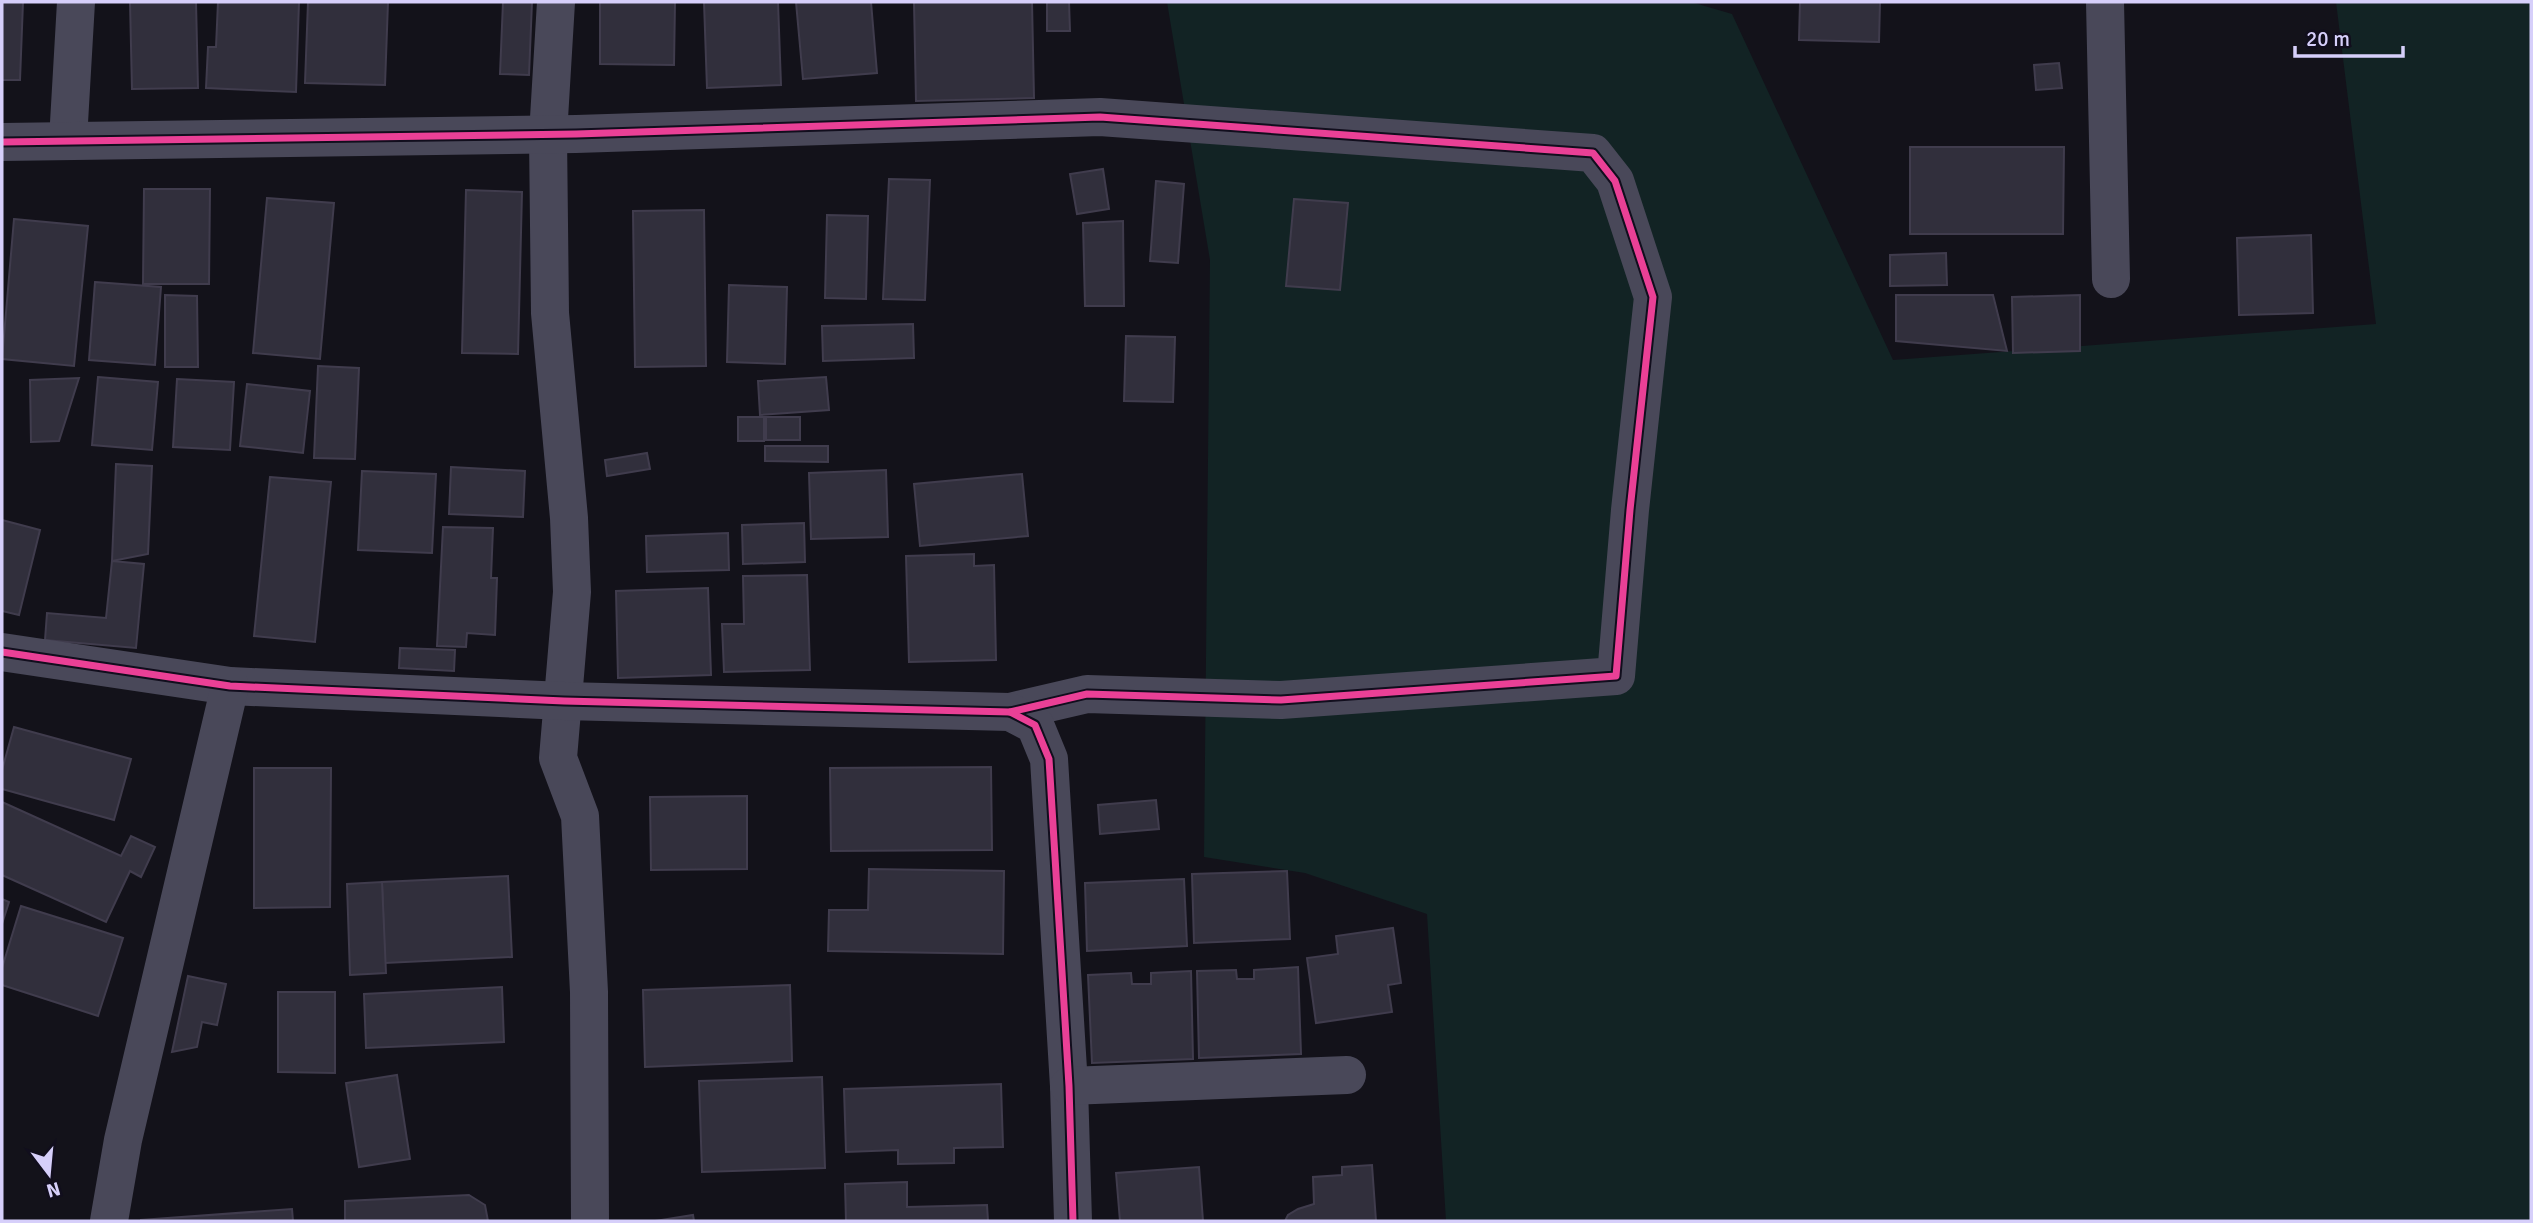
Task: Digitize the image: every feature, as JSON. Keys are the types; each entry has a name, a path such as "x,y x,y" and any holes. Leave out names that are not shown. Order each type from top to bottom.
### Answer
{"street":[{"path":"68,140 76,2"},
{"path":"556,2 548,135 550,313 569,518 572,593 558,758 580,816 589,992 590,1221"},
{"path":"2105,2 2111,279"},
{"path":"2,142 548,135 1100,117 1593,153 1615,181 1653,297 1630,510 1616,676 1281,700 1087,694 1010,712 564,701 230,686 2,652"},
{"path":"109,1221 123,1140 230,686"},
{"path":"1010,712 1035,725 1049,760 1069,1086 1073,1221"},
{"path":"1069,1086 1347,1075"}],"shaded area":[{"path":"1167,2 1691,2 1732,14 1893,360 2376,324 2336,2 2531,2 2531,1221 1446,1221 1427,914 1305,873 1204,857 1210,260"}],"building":[{"path":"2,2 23,2 20,80 2,80"},
{"path":"130,2 196,2 198,88 132,89"},
{"path":"218,2 299,2 296,92 206,88 208,47 216,47"},
{"path":"308,2 388,2 385,85 305,83"},
{"path":"503,2 532,2 529,75 500,74"},
{"path":"600,2 675,2 674,65 600,64"},
{"path":"704,2 778,2 781,85 707,88"},
{"path":"796,2 871,2 877,73 803,79"},
{"path":"914,2 1032,2 1034,98 916,101"},
{"path":"1047,2 1069,2 1070,31 1047,31"},
{"path":"1800,2 1880,2 1879,42 1799,40"},
{"path":"2059,63 2062,88 2036,90 2034,65"},
{"path":"1910,147 2064,147 2063,234 1910,234"},
{"path":"1103,169 1109,209 1077,214 1070,174"},
{"path":"889,179 930,180 925,300 883,299"},
{"path":"1156,181 1184,184 1178,263 1150,261"},
{"path":"144,189 210,189 209,284 143,284"},
{"path":"466,190 522,192 518,354 462,353"},
{"path":"267,198 334,203 320,359 253,353"},
{"path":"1294,199 1348,203 1340,290 1286,286"},
{"path":"704,210 706,366 635,367 633,211"},
{"path":"827,215 868,216 866,299 825,298"},
{"path":"14,219 88,226 74,366 2,359"},
{"path":"1123,221 1124,306 1085,306 1083,223"},
{"path":"2311,235 2313,313 2239,315 2237,238"},
{"path":"1946,253 1947,285 1890,286 1890,255"},
{"path":"95,282 161,287 155,365 89,360"},
{"path":"729,285 787,287 785,364 727,362"},
{"path":"165,295 197,296 198,367 165,367"},
{"path":"1896,295 1993,295 2007,351 1896,341"},
{"path":"2080,295 2080,351 2013,353 2012,297"},
{"path":"913,324 914,358 823,361 822,326"},
{"path":"1126,336 1175,337 1173,402 1124,401"},
{"path":"318,366 359,368 355,459 314,458"},
{"path":"98,377 158,382 152,450 92,445"},
{"path":"826,377 829,410 760,415 758,381"},
{"path":"79,378 59,441 31,442 30,380"},
{"path":"177,379 234,382 230,450 173,447"},
{"path":"247,384 310,391 303,453 240,446"},
{"path":"738,417 764,417 764,441 738,441"},
{"path":"766,417 800,417 800,440 766,440"},
{"path":"765,446 828,446 828,462 765,461"},
{"path":"647,453 650,469 607,476 605,460"},
{"path":"116,464 152,466 148,554 112,561"},
{"path":"451,467 525,471 523,517 449,514"},
{"path":"886,470 888,537 811,539 809,473"},
{"path":"362,471 436,474 432,553 358,550"},
{"path":"1022,474 1028,536 920,546 914,484"},
{"path":"270,477 331,482 315,642 254,636"},
{"path":"2,520 40,530 19,615 2,611"},
{"path":"804,523 805,562 743,564 742,525"},
{"path":"443,527 493,528 491,578 497,578 495,635 467,633 466,647 437,646"},
{"path":"728,533 729,570 647,572 646,536"},
{"path":"974,554 974,566 994,565 996,660 909,662 906,556"},
{"path":"112,561 144,564 136,648 45,640 47,613 106,618"},
{"path":"807,575 810,670 724,672 722,624 744,624 743,576"},
{"path":"708,588 711,675 618,678 616,591"},
{"path":"400,648 455,650 454,671 399,668"},
{"path":"14,727 131,759 114,820 2,789 2,770"},
{"path":"991,767 992,850 831,851 830,768"},
{"path":"254,768 331,768 330,907 254,908"},
{"path":"747,796 747,869 651,870 650,797"},
{"path":"1156,800 1159,829 1100,834 1098,805"},
{"path":"2,802 121,856 131,836 155,847 141,877 130,871 106,922 2,875"},
{"path":"869,869 1004,871 1003,954 828,951 829,910 868,910"},
{"path":"1287,871 1290,939 1194,943 1192,874"},
{"path":"508,876 512,957 385,963 382,882"},
{"path":"1184,879 1187,946 1087,951 1085,883"},
{"path":"382,882 386,973 350,975 347,884"},
{"path":"2,899 9,902 2,924"},
{"path":"21,906 123,938 98,1016 2,985 2,968"},
{"path":"1393,928 1401,983 1388,985 1392,1012 1316,1023 1307,958 1338,954 1336,936"},
{"path":"1298,967 1301,1054 1199,1058 1197,971 1236,970 1237,979 1254,979 1254,970"},
{"path":"1191,971 1193,1059 1092,1063 1088,975 1131,973 1132,984 1151,984 1151,973"},
{"path":"188,976 226,984 217,1025 202,1022 197,1047 172,1052"},
{"path":"790,985 792,1061 645,1067 643,990"},
{"path":"502,987 504,1042 366,1048 364,994"},
{"path":"278,992 335,992 335,1073 278,1072"},
{"path":"397,1075 410,1159 359,1167 346,1083"},
{"path":"822,1077 825,1168 702,1172 699,1081"},
{"path":"1001,1084 1003,1147 954,1148 954,1163 898,1164 898,1150 846,1152 844,1089"},
{"path":"1372,1165 1376,1221 1285,1221 1288,1215 1298,1209 1314,1204 1313,1177 1342,1175 1342,1167"},
{"path":"1199,1167 1203,1221 1120,1221 1116,1173"},
{"path":"907,1182 907,1207 987,1205 988,1221 846,1221 845,1184"},
{"path":"469,1195 485,1205 488,1221 345,1221 345,1201"},
{"path":"292,1209 293,1221 141,1221 141,1220"},
{"path":"693,1215 694,1221 655,1221"}],"cycle path":[{"path":"2,142 576,134 1100,117 1593,153 1615,181 1653,297 1630,510 1616,676 1281,700 1087,694 1010,712"},
{"path":"2,652 230,686 564,701 1010,712 1035,725 1049,759 1069,1086 1073,1221"}]}
